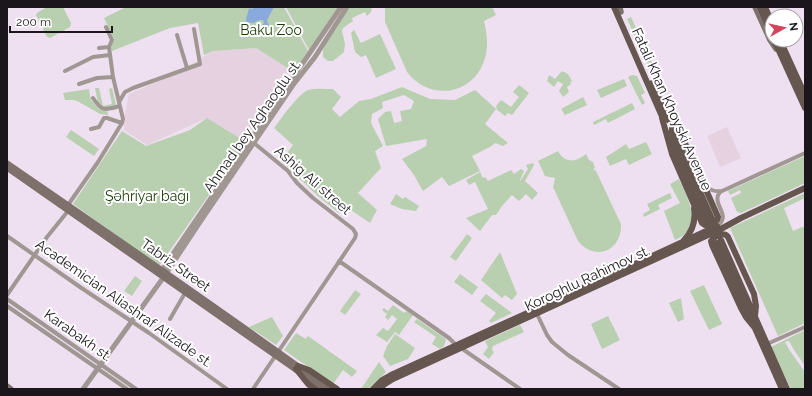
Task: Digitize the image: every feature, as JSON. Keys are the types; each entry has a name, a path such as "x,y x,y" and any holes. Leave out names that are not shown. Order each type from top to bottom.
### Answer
{"main road":[{"name":"Fatali Khan Khoyski Avenue","path":"614,7 710,220"},
{"path":"755,7 770,40 785,58"},
{"path":"760,7 764,16"},
{"name":"Fatali Khan Khoyski Avenue","path":"620,9 664,117"},
{"path":"779,48 805,95"},
{"path":"783,48 785,58 805,108"},
{"path":"664,117 683,141 718,217 717,220 707,225 703,224 672,154 664,117"},
{"name":"Tabriz Street","path":"7,163 68,208"},
{"name":"Tabriz Street","path":"7,168 164,273 297,368 330,389"},
{"name":"Koroghlu Rahimov st.","path":"379,389 393,379 691,243 805,188"},
{"path":"676,245 688,235 693,226 694,212 691,197"},
{"path":"734,221 728,227 728,237 754,294 756,306 755,316"},
{"name":"Koroghlu Rahimov st.","path":"373,389 387,377 461,348 717,226"},
{"path":"728,237 724,234 714,238 711,241 717,243 755,316 787,389"},
{"path":"691,243 703,240 717,243"},
{"path":"717,243 741,308 755,328 782,389"},
{"name":"Tabriz Street","path":"164,273 186,293 277,354"},
{"path":"297,368 308,384 315,389"},
{"path":"297,368 309,370 337,389"},
{"name":"Tabriz Street","path":"297,368 323,389"},
{"path":"7,386 11,389"}],"street":[{"name":"Ahmad bey Aghaoglu st.","path":"164,273 293,85 342,7"},
{"name":"Ahmad bey Aghaoglu st.","path":"83,389 132,321 309,60 347,7"},
{"path":"7,295 68,208 122,123 123,119 113,77 110,55 112,40 106,27"},
{"path":"93,98 102,109 108,109 120,104 125,92 133,88 200,64 194,29"},
{"path":"177,35 187,68"},
{"path":"99,48 110,47"},
{"path":"65,71 93,57 110,55"},
{"path":"79,84 97,78 113,77"},
{"path":"91,129 99,127 104,118 122,123"},
{"name":"Ashig Ali street","path":"254,143 288,172 313,198 353,229 356,234 355,238 339,261"},
{"path":"717,226 723,218 716,198 718,194 805,153"},
{"path":"702,181 714,191 722,191"},
{"name":"Academician Aliashraf Alizade st.","path":"7,236 132,321 227,389"},
{"path":"253,389 339,261 520,389"},
{"path":"170,319 186,293"},
{"name":"Karabakh st.","path":"7,298 127,389"},
{"name":"Karabakh st.","path":"7,306 99,367 136,389"},
{"path":"537,314 552,342 568,355 619,389"},
{"path":"767,344 805,327"},
{"path":"119,384 122,380"},
{"path":"510,389 513,384"}],"shaded area":[{"path":"256,48 294,72 246,142 207,118 147,145 124,130 125,114 129,94 173,75 213,51"},
{"path":"727,127 741,158 720,167 707,136"}],"green space":[{"path":"47,7 63,7 71,23 70,27 50,38 47,37 36,15"},
{"name":"Baku Zoo","path":"126,7 284,7 308,51 294,72 256,48 213,51 204,55 198,23 170,28 112,51 111,48 114,39 104,18"},
{"path":"286,7 338,7 309,50"},
{"path":"350,7 372,7 371,12 367,16 365,12 352,18 353,21 343,28 342,31 345,44 344,52 333,61 328,61 323,57 323,50 330,34"},
{"path":"385,7 492,7 496,15 484,21 487,36 487,51 478,73 470,82 460,88 449,90 438,90 427,87 416,81 407,72 385,22"},
{"path":"631,17 665,90 661,92 627,19"},
{"path":"354,30 361,43 380,34 396,69 376,78 366,55 361,57 355,52 351,33"},
{"path":"562,71 568,74 572,81 567,87 569,92 563,97 559,91 563,84 558,81 554,87 547,81 549,75 555,79"},
{"path":"632,75 637,76 645,93 641,95 645,103 642,105 628,77"},
{"path":"624,79 627,86 601,98 597,90"},
{"path":"519,85 529,93 512,115 508,113 505,116 496,109 496,106 501,100 511,107 519,97 513,92"},
{"path":"402,87 430,99 455,100 475,90 496,109 485,124 508,143 503,146 495,143 472,156 480,171 449,186 442,177 423,191 414,175 402,159 426,146 427,139 386,146 378,119 385,112 391,111 394,123 402,121 400,111 411,109 414,101 404,95 382,102 383,108 372,114 371,123 383,146 375,151 381,168 358,193 377,210 370,223 345,206 339,213 319,197 281,161 293,145 274,128 299,96 308,90 314,89 333,89 341,97 332,109 340,117 359,101 371,99"},
{"path":"95,88 99,88 103,106 112,104 109,89 112,88 116,105 107,108 108,115 100,114 74,100 65,100 63,93 89,89 91,100 99,109 100,106"},
{"path":"583,97 587,105 565,115 561,109"},
{"path":"632,103 635,109 608,123 606,119 594,125 593,122"},
{"name":"Şəhriyar bağı","path":"207,118 246,142 159,266 73,204 122,131 146,146 190,130"},
{"path":"71,130 99,149 94,156 66,137"},
{"path":"646,142 652,154 629,165 626,159 610,166 606,157 626,144 629,149"},
{"path":"558,151 567,160 578,159 586,154 589,160 593,162 595,168 593,169 596,171 621,224 617,241 612,247 599,252 592,251 578,241 553,187 555,178 545,176 538,161"},
{"path":"805,156 805,183 741,213 737,212 731,198 741,193 740,190 730,195 728,191"},
{"path":"533,163 534,165 525,181 538,193 532,200 526,194 519,201 512,195 496,215 492,215 480,231 466,218 488,209 475,182 469,185 466,180 480,172 483,178 485,177 488,181 511,170 514,174 521,169 524,171 520,181 528,169 526,165"},
{"path":"679,179 688,199 692,220 686,233 675,240 664,211 680,203 670,184"},
{"path":"670,193 672,198 658,205 660,209 644,217 643,214 650,210 647,204"},
{"path":"805,193 805,198 784,208 793,231 805,227 805,323 778,336 730,228"},
{"path":"396,194 403,199 405,197 419,206 416,211 402,209 390,204"},
{"path":"467,234 472,238 456,261 450,257"},
{"path":"500,252 517,294 512,300 505,295 502,298 481,280"},
{"path":"460,274 478,287 472,295 454,282"},
{"path":"135,276 142,281 132,296 124,291"},
{"path":"704,285 722,324 709,330 690,291"},
{"path":"355,290 361,294 345,315 340,311"},
{"path":"486,294 512,313 491,323 489,321 496,313 480,301"},
{"path":"681,298 684,319 678,322 669,303"},
{"path":"393,305 404,313 407,311 413,315 399,335 395,332 387,342 376,335 383,328 388,331 397,319 392,315 388,320 385,317 387,314 382,310 384,308 388,311"},
{"path":"608,316 620,340 602,349 591,324"},
{"path":"272,317 283,336 276,345 249,327"},
{"path":"417,319 446,339 444,346 440,349 432,344 436,337 414,322"},
{"path":"520,325 524,332 493,346 492,350 494,352 489,359 483,354 488,347 485,341"},
{"path":"805,330 805,366 789,341 785,342 805,372 805,389 791,389 771,347"},
{"path":"296,333 306,339 308,336 357,371 352,377 343,370 333,384 284,350"},
{"path":"395,334 415,348 408,359 390,366 383,356 387,346"},
{"path":"379,362 386,372 368,389 361,389"}],"water":[{"path":"258,7 274,7 267,20 269,27 266,29 262,29 264,23 263,20 253,23 246,22 249,8 251,9"}]}
